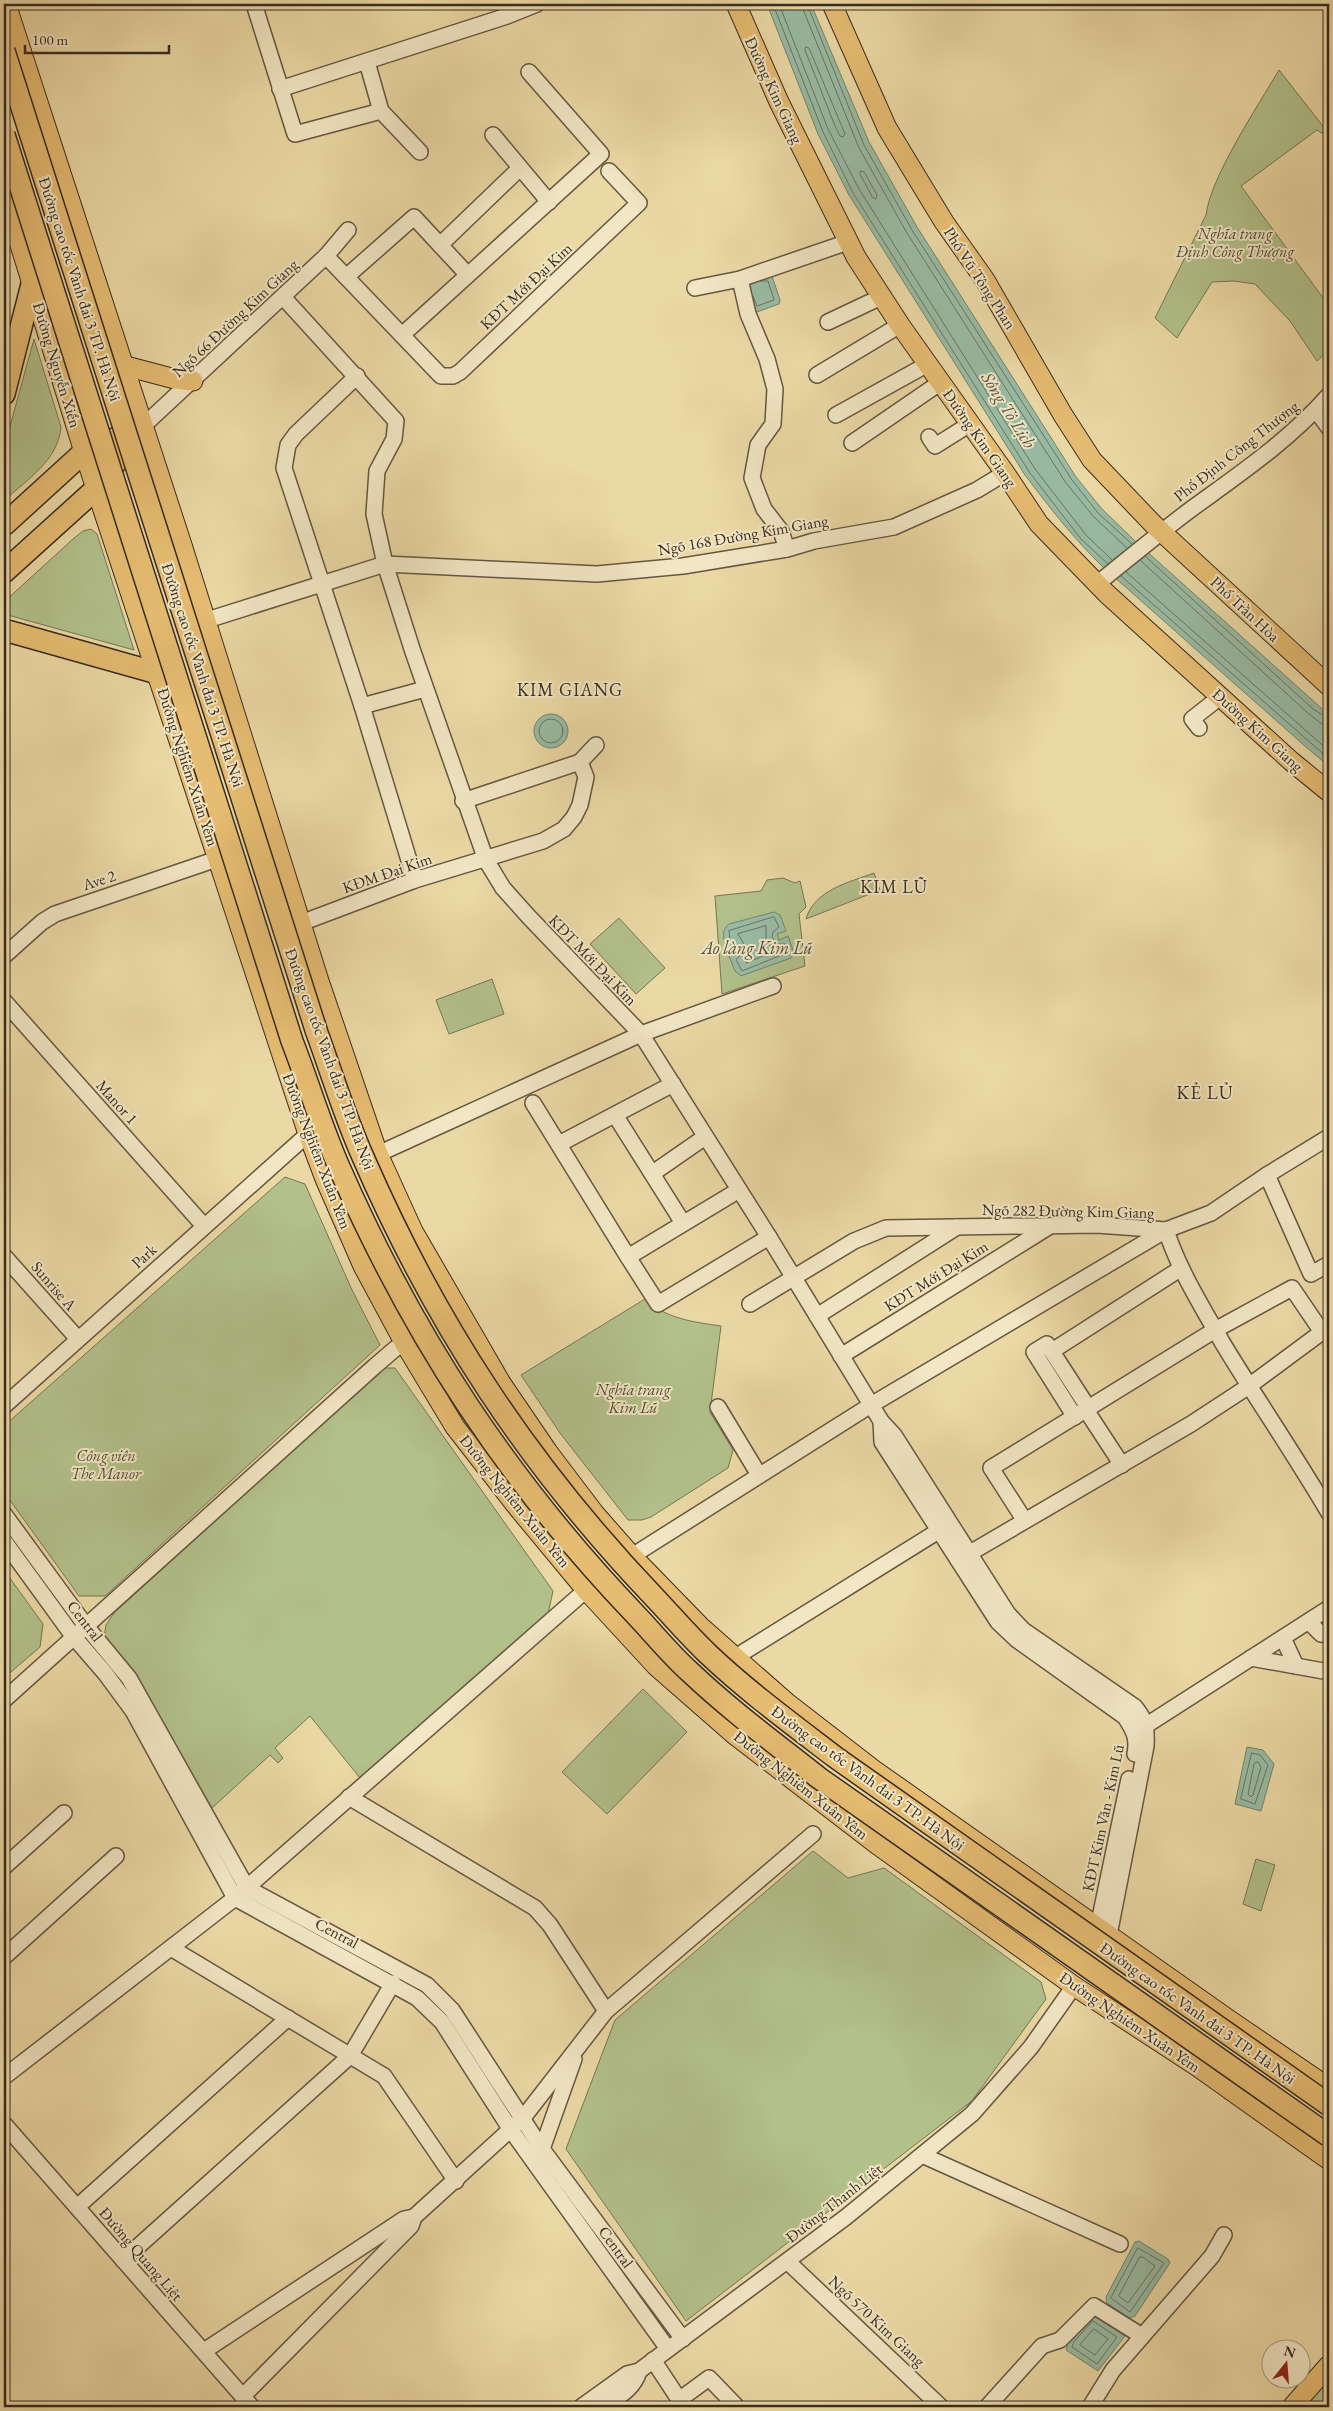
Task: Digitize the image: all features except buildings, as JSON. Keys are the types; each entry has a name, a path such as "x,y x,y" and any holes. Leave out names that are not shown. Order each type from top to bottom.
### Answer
{"highway":[{"name":"Đường cao tốc Vành đai 3 TP. Hà Nội","path":"4,50 317,1033 362,1154 396,1230 430,1295 485,1387 558,1488 621,1562 722,1666 835,1757 1329,2105"},
{"name":"Đường cao tốc Vành đai 3 TP. Hà Nội","path":"4,135 292,1041 346,1181 403,1298 442,1367 480,1426 538,1505 601,1579 690,1672 819,1778 1326,2150"},
{"path":"4,394 32,284"},
{"path":"4,525 84,452 142,427"},
{"path":"4,572 97,488 142,427"},
{"path":"4,630 157,673"}],"main road":[{"path":"6,4 301,923 378,1154 402,1211 458,1312 525,1421 595,1514 632,1556 734,1658 833,1740 1228,2019 1329,2088"},
{"name":"Đường Kim Giang","path":"736,4 779,102 848,242 881,297 1039,524 1220,696 1291,761 1329,792"},
{"name":"Phố Vũ Tông Phan","path":"832,4 887,128 944,222 985,280 1077,438 1092,460 1156,536"},
{"path":"4,150 9,166 4,182"},
{"name":"Đường Nguyễn Xiển","path":"4,193 112,536"},
{"path":"122,365 175,380 194,381"},
{"name":"Đường Nghiêm Xuân Yêm","path":"112,536 324,1179 363,1266 405,1344 455,1427 518,1508 586,1590 656,1666 736,1736 875,1843 1074,1986 1326,2150"},
{"name":"Phố Trần Hòa","path":"1156,536 1329,686"},
{"path":"405,1344 458,1312"},
{"path":"1198,2067 1209,2063 1219,2052 1226,2035 1228,2019"},
{"path":"1326,2150 1316,2140 1317,2126 1324,2110 1329,2105"},
{"path":"1292,2407 1329,2365"}],"street":[{"path":"254,4 295,134 381,111"},
{"path":"280,89 367,62 505,10 537,4"},
{"path":"367,62 381,111 420,152"},
{"path":"402,334 601,154 540,87 529,72"},
{"path":"493,136 549,202"},
{"path":"440,245 520,168"},
{"name":"KĐT Mới Đại Kim","path":"326,256 441,376 453,376 460,372 640,203 609,171"},
{"path":"346,277 414,218 467,274"},
{"name":"Ngõ 66 Đường Kim Giang","path":"142,427 194,381 326,256 348,230"},
{"path":"695,288 740,279 848,242"},
{"path":"740,279 748,314 767,359 775,389 773,424 758,445 752,478 764,509 780,531 787,549"},
{"name":"KĐT Mới Đại Kim","path":"283,296 396,421 394,439 377,471 374,514 384,564 463,800 486,860 503,888 641,1034 793,1276 871,1405 888,1438"},
{"path":"828,322 881,297"},
{"path":"817,375 900,324"},
{"path":"836,415 928,364"},
{"path":"357,376 296,434 288,445 284,468 320,584 362,706 416,880"},
{"path":"852,443 941,382"},
{"name":"Phố Định Công Thượng","path":"1101,581 1156,536 1238,475 1316,410 1329,395"},
{"path":"1316,410 1329,428"},
{"path":"929,437 936,446 970,424"},
{"name":"Ngõ 168 Đường Kim Giang","path":"384,564 597,574 683,566 787,549 814,541 894,527 977,490 1005,473"},
{"path":"204,620 384,564"},
{"path":"362,706 425,689"},
{"path":"1199,728 1192,719 1220,696"},
{"path":"463,800 580,762 596,745"},
{"path":"486,860 543,841 564,829 574,818 584,791 586,777 580,762"},
{"name":"Ave 2","path":"4,956 42,922 54,914 217,859"},
{"name":"KĐM Đại Kim","path":"301,923 416,880 486,860"},
{"path":"378,1154 641,1034 773,986"},
{"name":"Manor 1","path":"4,1001 204,1226"},
{"path":"559,1144 673,1084"},
{"path":"533,1103 658,1304 769,1237"},
{"path":"615,1115 683,1223"},
{"name":"Park","path":"4,1406 308,1134"},
{"name":"Ngõ 282 Đường Kim Giang","path":"750,1304 793,1276 872,1232 886,1228 1097,1225 1166,1230 1210,1214 1267,1175 1329,1137"},
{"path":"653,1173 705,1138"},
{"path":"1267,1175 1311,1274 1329,1264"},
{"path":"628,1257 739,1190"},
{"name":"KĐT Mới Đại Kim","path":"841,1356 1050,1226"},
{"name":"KĐT Mới Đại Kim","path":"816,1316 957,1227"},
{"path":"632,1556 871,1405 1166,1230 1180,1270 1249,1386 1291,1449 1329,1513"},
{"name":"Sunrise A","path":"4,1256 78,1339"},
{"path":"1052,1351 1180,1270"},
{"path":"963,1557 1122,1465 1249,1386 1322,1332 1292,1288 1215,1330 991,1468 1025,1521"},
{"path":"4,1700 382,1360 396,1348 405,1344"},
{"path":"1083,1412 1066,1374 1047,1344 1034,1352 1053,1382 1083,1412 1122,1465"},
{"path":"1053,1382 1066,1374"},
{"path":"718,1407 759,1476"},
{"path":"888,1438 940,1530 963,1557"},
{"path":"888,1438 991,1600 1008,1614 1034,1645 1135,1707 1141,1728 1329,1608"},
{"name":"Central","path":"4,1514 86,1626 129,1678 247,1888 427,1985 452,2010 542,2149 683,2339"},
{"path":"734,1658 940,1530"},
{"name":"Central","path":"4,1541 73,1636 105,1673 133,1711 235,1898 393,1983 417,1998 442,2022 511,2130 668,2349"},
{"path":"4,2077 247,1888 586,1590"},
{"path":"1309,1622 1321,1634 1329,1635"},
{"path":"1283,1638 1296,1666"},
{"path":"1251,1658 1329,1672"},
{"name":"KĐT Kim Văn - Kim Lũ","path":"1103,1931 1129,1802 1146,1746 1141,1728"},
{"path":"349,1798 536,1908 550,1925 606,2011"},
{"path":"4,1867 64,1813"},
{"path":"248,2402 361,2274 411,2226 414,2217 456,2181 523,2118 606,2011 813,1834"},
{"path":"4,1957 116,1856"},
{"path":"171,1948 384,2076 456,2181"},
{"path":"123,2260 350,2056 393,1983"},
{"name":"Đường Thanh Liệt","path":"581,2407 627,2374 639,2372 788,2262 972,2114 1031,2047 1074,1986"},
{"path":"77,2207 288,2018"},
{"path":"542,2149 579,2047"},
{"name":"Đường Quang Liệt","path":"4,2124 248,2402"},
{"path":"922,2155 1120,2244"},
{"path":"204,2352 404,2218 414,2217"},
{"path":"1090,2407 1112,2370 1212,2256 1224,2235"},
{"path":"348,2257 361,2274"},
{"name":"Ngõ 570 Kim Giang","path":"788,2262 941,2407"},
{"path":"987,2407 1042,2346 1060,2340 1094,2306 1142,2336"},
{"path":"648,2322 663,2311"},
{"path":"653,2360 682,2405 708,2378 738,2407"},
{"path":"604,2407 626,2391 636,2381 639,2372"}],"green space":[{"name":"Nghĩa trang Định Công Thượng","path":"1279,70 1326,130 1321,133 1317,130 1241,186 1329,306 1329,350 1317,361 1290,321 1255,284 1234,281 1212,282 1177,338 1155,318 1206,215 1210,199 1226,161"},
{"path":"34,339 61,427 59,439 48,460 4,501 4,448"},
{"path":"91,529 97,534 134,650 4,614 4,602 73,539 83,531"},
{"path":"874,873 880,890 806,919 810,909 825,894 834,888"},
{"path":"783,878 795,883 800,881 806,907 799,914 805,966 722,994 715,896 761,891 767,880"},
{"path":"619,918 665,968 636,994 590,944"},
{"path":"492,979 504,1014 449,1034 436,1000"},
{"name":"Công viên The Manor","path":"285,1177 305,1184 352,1290 380,1345 105,1596 79,1596 4,1492 4,1426"},
{"name":"Nghĩa trang Kim Lũ","path":"645,1299 653,1306 671,1315 691,1321 721,1326 710,1412 733,1450 728,1468 651,1517 642,1520 628,1520 560,1433 521,1375"},
{"path":"384,1368 395,1368 553,1591 548,1614 360,1778 310,1716 275,1748 283,1758 278,1763 270,1755 212,1808 133,1672 104,1637 106,1625 114,1613"},
{"path":"4,1570 43,1624 40,1647 4,1678"},
{"path":"643,1689 687,1732 607,1814 562,1772"},
{"path":"813,1851 848,1878 884,1868 1041,1982 1046,1999 972,2101 686,2321 566,2149 615,2020"},
{"path":"1256,1859 1275,1865 1261,1911 1243,1904"},
{"path":"1329,2377 1329,2407 1301,2407"}],"water":[{"name":"Sông Tô Lịch","path":"767,4 811,4 869,142 917,227 1076,477 1102,509 1134,540 1329,715 1329,766 1103,567 1072,534 1025,475 849,195 818,134"},
{"path":"768,274 772,276 780,300 779,304 754,313 746,280"},
{"path":"551,714 558,715 563,719 567,724 567,738 563,743 558,747 551,748 544,747 539,743 535,738 534,731 535,724 539,719 544,715"},
{"name":"Ao làng Kim Lũ","path":"774,912 780,915 786,931 777,934 779,940 788,936 794,953 791,958 741,976 735,971 729,956 736,953 734,947 727,949 724,930 729,924"},
{"path":"1247,1747 1263,1750 1274,1764 1261,1811 1235,1804"},
{"path":"1139,2241 1168,2259 1170,2263 1135,2316 1129,2318 1107,2303 1106,2297 1135,2242"},
{"path":"1095,2316 1125,2336 1098,2371 1066,2350 1069,2339"}],"district":[{"name":"KIM GIANG","path":"570,689"},
{"name":"KIM LŨ","path":"894,886"},
{"name":"KẺ LỦ","path":"1205,1092"}]}
